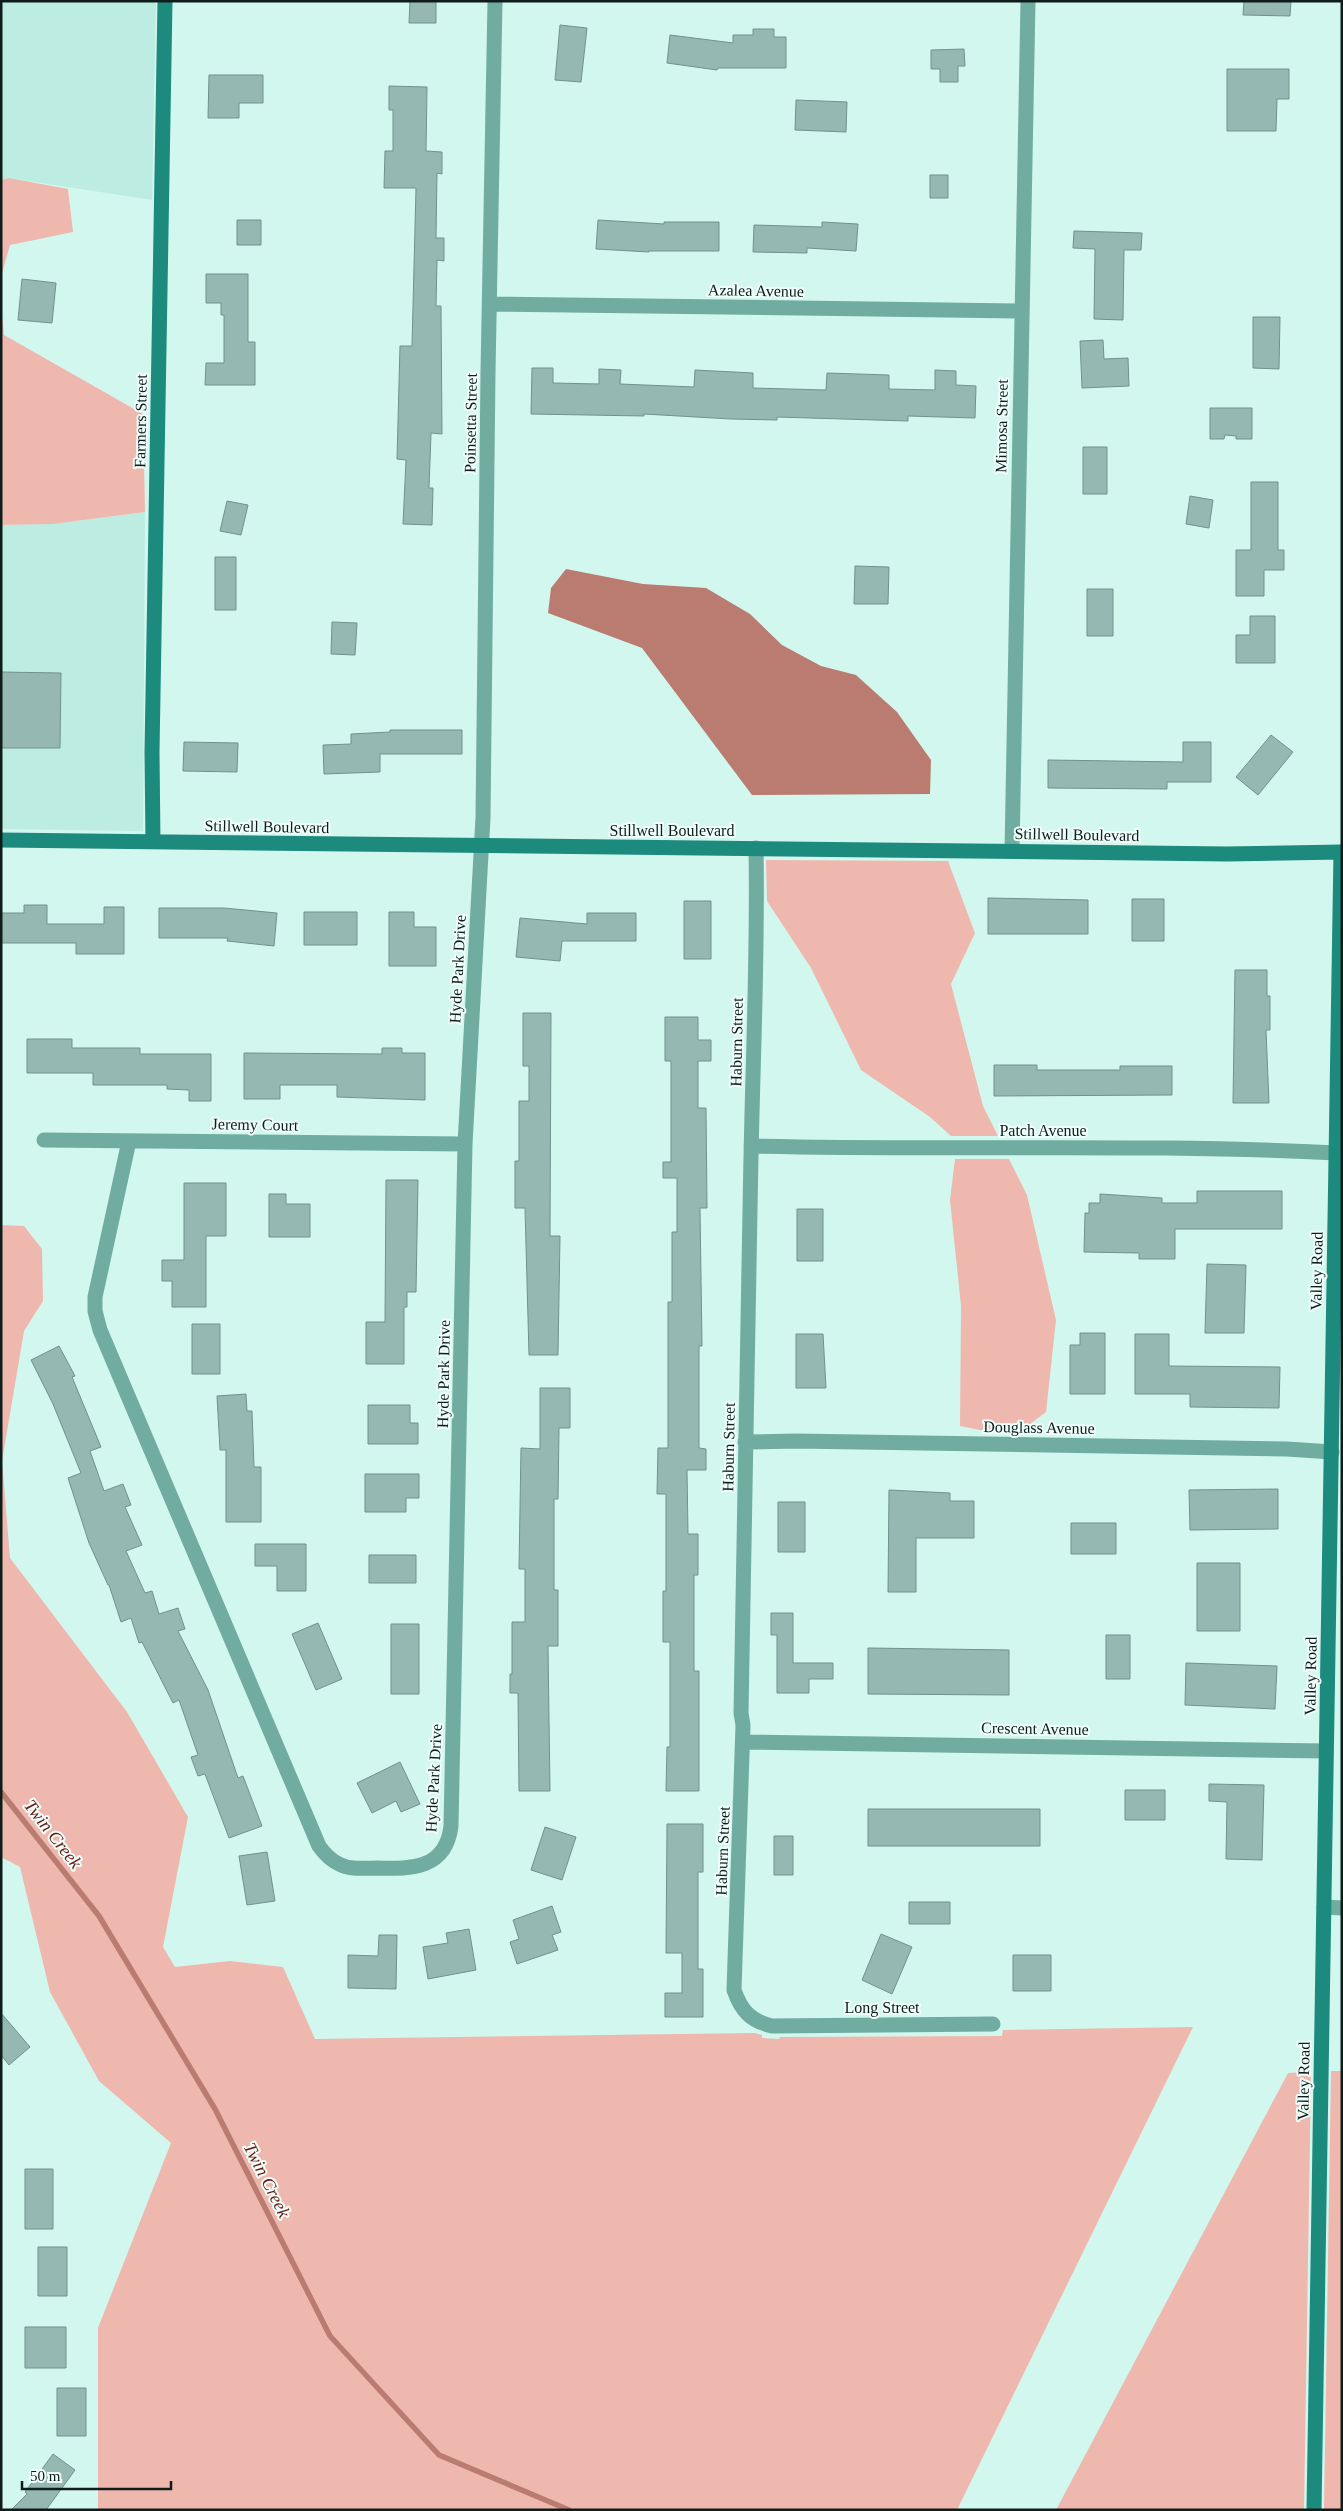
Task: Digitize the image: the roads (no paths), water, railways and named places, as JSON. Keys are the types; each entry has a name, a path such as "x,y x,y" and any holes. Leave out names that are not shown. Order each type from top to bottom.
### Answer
{"street":[{"name":"Farmers Street","path":"153,842 152,732 166,1"},
{"name":"Poinsetta Street","path":"481,846 483,818 495,1"},
{"name":"Mimosa Street","path":"1012,851 1020,311 1028,1"},
{"name":"Azalea Avenue","path":"490,304 1020,311"},
{"name":"Stillwell Boulevard","path":"1,840 1219,854 1342,852"},
{"name":"Valley Road","path":"1314,2510 1342,842"},
{"name":"Hyde Park Drive","path":"129,1140 95,1297 100,1330 318,1846 334,1861 353,1868 412,1868 422,1866 434,1859 444,1849 450,1834 465,1144 481,846"},
{"name":"Haburn Street","path":"756,848 757,921 745,1442 743,1742 734,1990 739,2004 747,2015 758,2022 772,2026"},
{"name":"Jeremy Court","path":"44,1140 465,1144"},
{"name":"Patch Avenue","path":"751,1146 1109,1148 1336,1153"},
{"name":"Douglass Avenue","path":"745,1442 796,1441 1224,1448 1332,1452"},
{"name":"Crescent Avenue","path":"743,1742 1326,1751"},
{"path":"1324,1907 1342,1908"},
{"name":"Long Street","path":"772,2026 993,2024"}],"waterway":[{"name":"Twin Creek","path":"1,1792 99,1916 215,2109 330,2336 439,2455 569,2510"}]}
